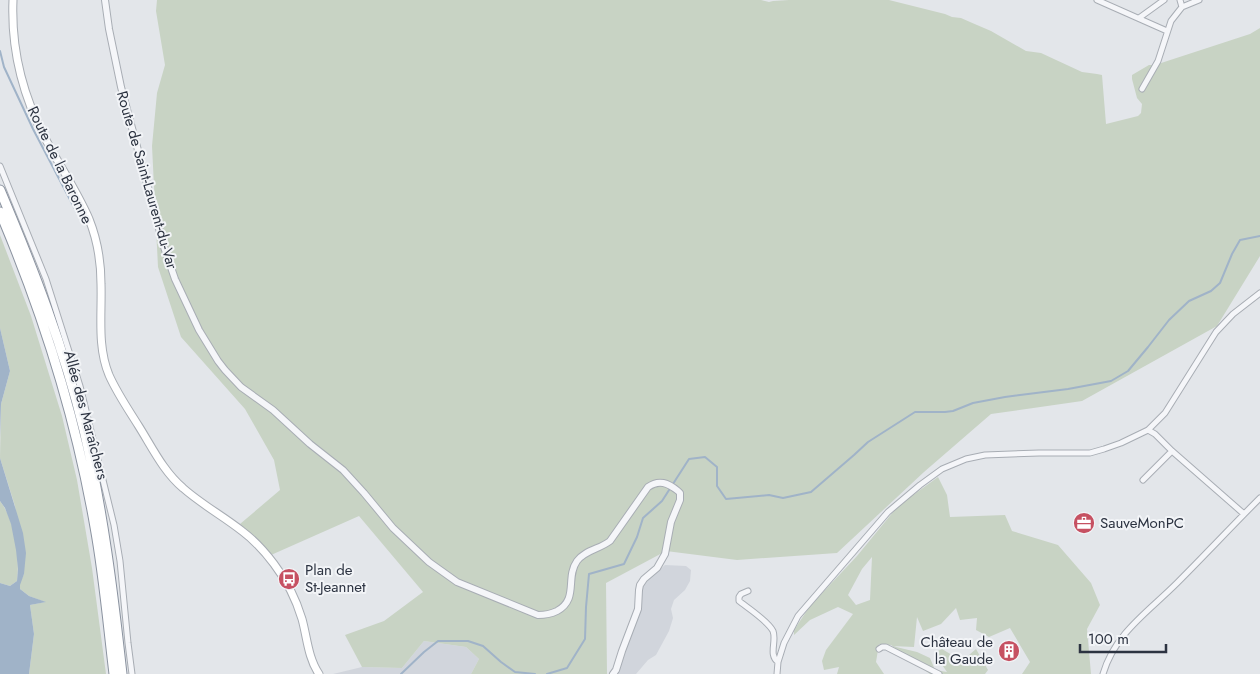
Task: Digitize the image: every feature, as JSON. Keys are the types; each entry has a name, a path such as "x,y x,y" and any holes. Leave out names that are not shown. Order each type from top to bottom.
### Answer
{"highway":[{"path":"0,190 33,271 58,341 83,429 103,524 122,674"},
{"path":"0,212 25,273 47,336 75,431 102,570 114,674"}],"main road":[{"name":"Route de la Baronne","path":"13,0 13,26 18,60 29,103 44,136 84,210 94,236 100,270 104,361 110,378 171,476 198,501 243,531 281,573 298,605 312,660 319,674"}],"street":[{"name":"Route de Saint-Laurent-du-Var","path":"105,0 121,87 164,247 175,280 210,350 241,387 273,410 310,444 343,470 393,528 429,562 457,582 538,615 551,613 563,607 569,598 572,574 578,559 585,553 610,541 644,492 653,483 660,482 680,493 680,500 671,522 665,554 657,568 640,585 638,609 613,674"},
{"path":"1097,0 1168,31"},
{"path":"1139,18 1164,0"},
{"path":"1180,0 1182,7"},
{"path":"1142,89 1158,61 1171,21 1182,7 1199,0"},
{"name":"Allée des Maraîchers","path":"0,166 46,279 80,386 114,525 120,560 132,674"},
{"path":"777,674 778,662 784,643 798,616 888,512 920,485 942,469 966,459 985,455 1090,452 1121,443 1148,430 1165,413 1216,332 1234,314 1260,293"},
{"path":"1148,430 1155,434 1244,514"},
{"path":"1143,480 1172,451"},
{"path":"1103,674 1107,661 1124,632 1176,584 1260,498"},
{"path":"748,591 741,594 739,597 740,601 769,625 773,632 773,654 778,662"},
{"path":"879,649 882,647 886,648 938,674"}],"shaded area":[{"path":"665,565 686,566 691,570 690,581 685,590 674,600 671,609 673,618 669,631 656,655 648,660 636,674 615,674 644,585"},
{"path":"424,641 466,647 479,659 471,674 333,674 362,667 402,668"}],"green space":[{"path":"157,0 761,0 769,2 789,0 889,0 961,18 991,31 1026,51 1041,53 1082,72 1102,75 1106,124 1138,116 1141,113 1142,104 1137,98 1132,75 1149,65 1155,65 1250,34 1260,28 1260,256 1217,326 1082,401 991,414 924,472 837,553 737,560 666,551 606,583 607,674 471,674 479,659 466,647 424,641 402,668 362,667 345,635 384,621 423,592 359,516 271,555 240,524 280,490 274,460 245,409 181,337 158,267 152,146 157,93 165,65 156,11"},
{"path":"0,235 31,316 62,416 77,480 92,568 106,674 29,674 34,634 30,605 45,602 29,596 20,589 20,582 24,574 15,506 0,458 1,404 10,371 0,328"},
{"path":"938,477 947,495 950,517 1005,515 1012,531 1058,545 1091,583 1100,605 1087,629 1091,674 1022,674 1030,662 1010,628 989,637 976,630 977,618 960,620 956,608 941,624 923,631 917,617 914,647 879,644 876,662 884,674 837,674 839,667 824,670 822,661 826,650 853,614 838,607 810,620 794,635 794,630 810,606 857,556 898,506","holes":["872,557 870,600 856,605 848,595 862,569"]},
{"path":"0,501 13,528 17,550 17,581 10,586 0,583"},
{"path":"893,646 917,652 930,658 935,670 947,672 934,653 942,649 962,661 976,649 988,670 985,674 930,674"}],"water":[{"path":"0,328 10,371 1,404 0,437"},
{"path":"0,458 23,533 26,553 20,589 29,596 46,602 30,605 34,634 29,674 0,674 0,583 10,586 17,581 18,569 11,524 0,501"}],"waterway":[{"path":"0,51 4,67 33,129 77,213"},
{"path":"547,674 567,668 585,639 589,574 624,564 637,537 643,518 662,501 689,459 705,457 717,467 717,486 726,499 769,495 783,498 811,492 868,442 915,412 953,411 973,403 1111,381 1128,371 1169,320 1189,301 1211,291 1220,283 1240,240 1260,236"},
{"path":"401,674 438,641 468,641 483,646 515,672 535,674"}],"place":[{"name":"SauveMonPC","path":"1084,523"},
{"name":"Plan de St-Jeannet","path":"289,579"},
{"name":"Château de la Gaude","path":"1009,651"}]}
